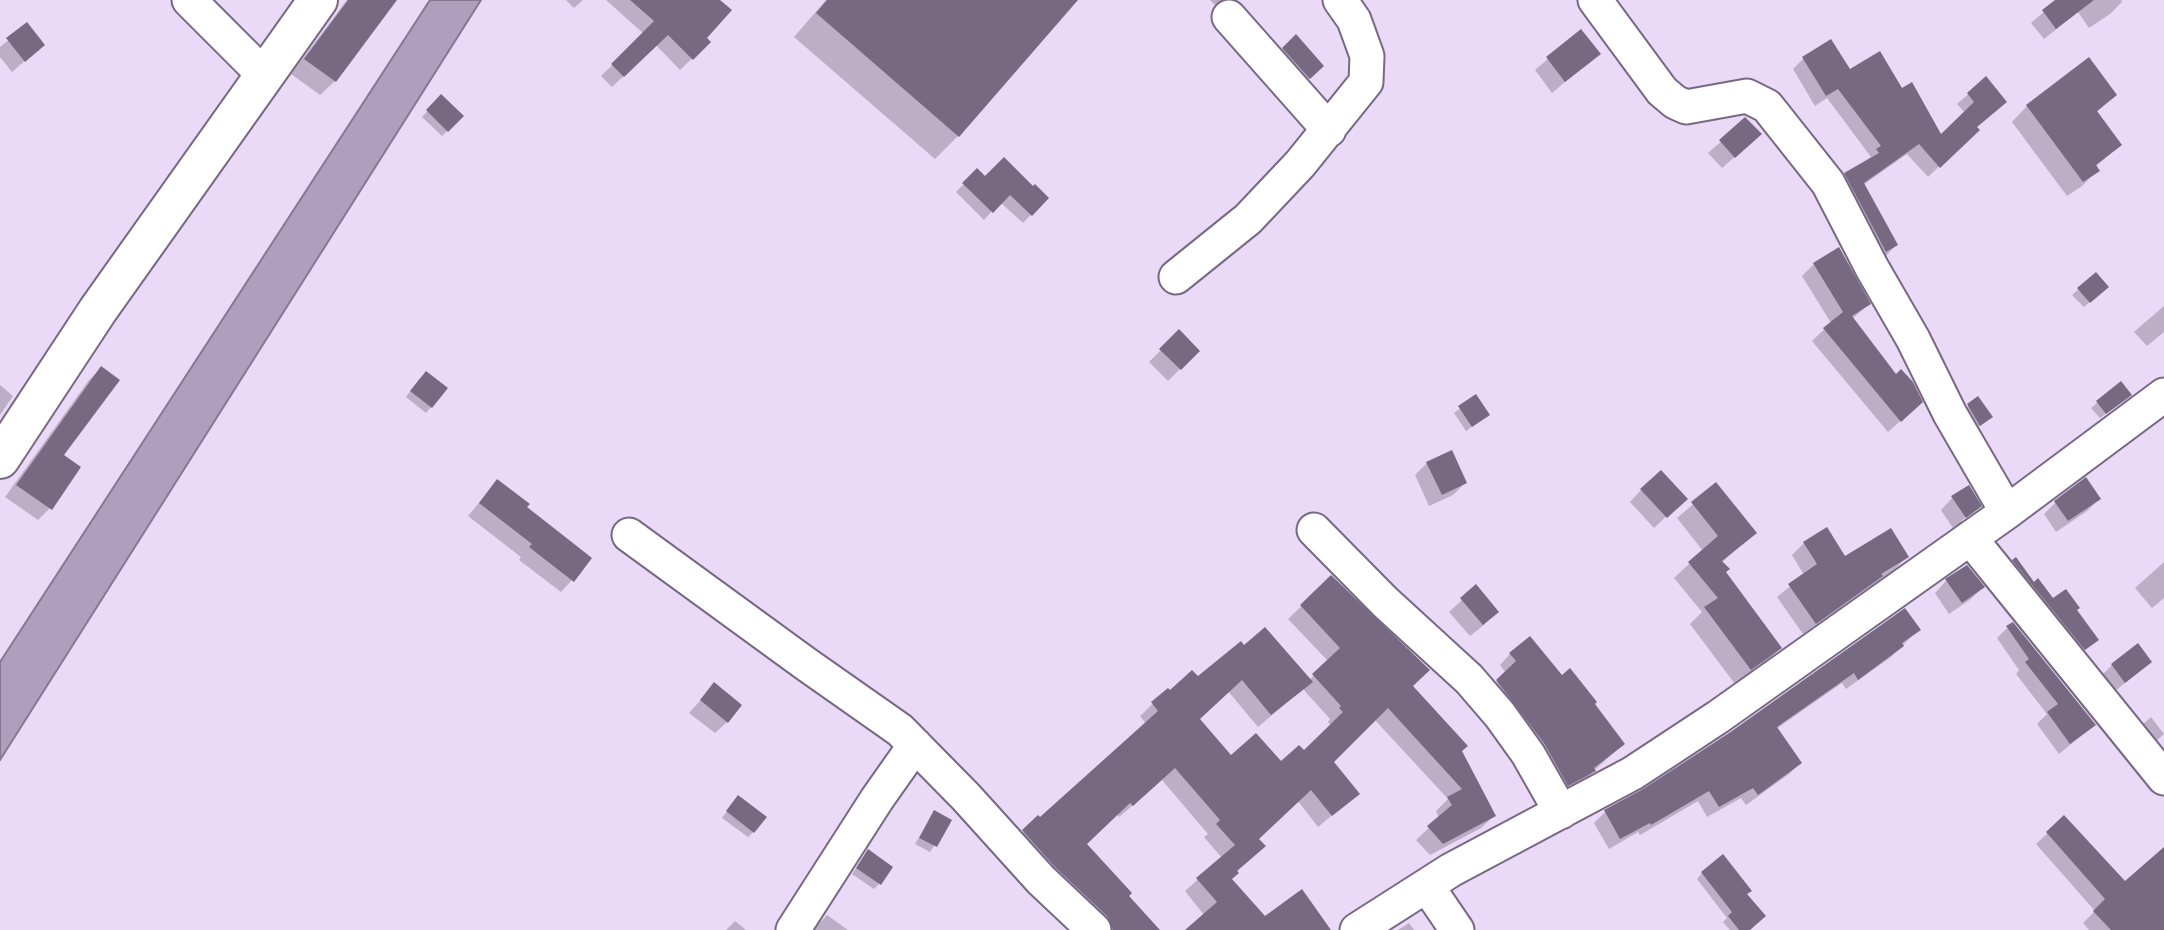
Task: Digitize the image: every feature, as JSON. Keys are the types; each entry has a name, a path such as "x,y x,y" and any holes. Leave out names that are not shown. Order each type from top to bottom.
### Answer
{"main road":[{"path":"0,459 98,310 318,0"}],"street":[{"path":"190,0 265,76"},
{"path":"1176,277 1248,219 1329,130 1366,82 1367,56 1354,20 1340,0"},
{"path":"1595,0 1662,91 1675,102 1686,107 1747,96 1767,106 1828,183 1913,339 1950,414 2007,512"},
{"path":"1228,17 1329,130"},
{"path":"1357,930 1427,886 1633,773 1718,717 2007,512 2164,395"},
{"path":"1314,530 1385,602 1469,679 1500,715 1528,754 1561,812"},
{"path":"629,535 900,730 966,797 1041,880 1094,930"},
{"path":"1969,538 2164,778"},
{"path":"793,930 915,745"},
{"path":"1427,886 1458,930"}],"shaded area":[{"path":"430,0 481,0 0,760 0,662"}],"building":[{"path":"348,0 397,0 336,82 304,59"},
{"path":"630,0 720,0 732,10 707,38 711,42 693,60 668,35 624,77 611,64 654,21"},
{"path":"827,0 1078,0 959,137 816,13"},
{"path":"2055,0 2094,0 2056,29 2042,10"},
{"path":"27,22 45,45 25,62 6,38"},
{"path":"1581,29 1601,54 1565,82 1546,57"},
{"path":"1296,34 1324,66 1310,79 1282,48"},
{"path":"1831,39 1850,69 1880,51 1902,88 1912,82 1941,134 1974,102 1967,93 1986,76 2007,102 1977,127 1980,130 1940,168 1919,144 1864,183 1898,245 1886,252 1844,173 1879,153 1876,149 1881,146 1838,89 1826,96 1802,57"},
{"path":"2089,57 2117,95 2097,111 2122,145 2096,165 2100,171 2083,182 2026,105"},
{"path":"441,94 464,116 448,132 426,110"},
{"path":"1745,117 1762,134 1735,158 1719,140"},
{"path":"1004,157 1049,198 1032,216 1010,195 993,213 962,183 977,168 985,176"},
{"path":"1839,247 1871,304 1852,316 1896,374 1901,369 1913,382 1923,402 1901,422 1823,328 1843,312 1813,263"},
{"path":"2096,272 2109,287 2090,303 2077,288"},
{"path":"1179,329 1200,351 1181,370 1159,349"},
{"path":"101,366 120,380 64,455 81,467 52,510 16,485"},
{"path":"426,371 448,388 432,408 410,391"},
{"path":"2121,381 2132,395 2106,414 2096,401"},
{"path":"1476,394 1490,415 1472,427 1458,406"},
{"path":"1978,396 1993,417 1980,426 1967,404"},
{"path":"1452,450 1467,483 1442,495 1426,462"},
{"path":"1661,470 1688,499 1667,518 1640,489"},
{"path":"2086,477 2101,499 2068,521 2054,501"},
{"path":"497,479 530,504 527,507 592,558 574,582 529,547 532,544 479,503"},
{"path":"1716,482 1757,533 1722,561 1730,569 1726,572 1782,648 1751,670 1704,607 1718,598 1688,562 1718,536 1691,502"},
{"path":"1969,485 1982,506 1966,518 1951,496"},
{"path":"1827,527 1845,556 1891,528 1909,557 1881,574 1883,576 1816,624 1788,584 1817,564 1803,542"},
{"path":"2016,557 2034,582 2038,578 2053,598 2066,589 2080,608 2077,610 2099,640 2085,650 2012,560"},
{"path":"1967,565 1985,587 1962,603 1945,579"},
{"path":"1331,575 1430,670 1413,686 1468,746 1462,751 1496,816 1443,844 1427,826 1452,805 1447,797 1462,789 1388,708 1334,762 1360,794 1332,816 1311,790 1259,839 1266,846 1237,871 1239,873 1232,879 1265,916 1302,889 1331,930 1185,930 1217,902 1196,878 1235,845 1216,824 1220,820 1175,768 1133,806 1130,803 1087,844 1132,893 1129,896 1160,930 1113,930 1107,916 1055,867 1022,830 1158,711 1151,702 1168,688 1170,690 1192,670 1198,676 1241,641 1244,645 1265,627 1313,682 1271,715 1242,680 1200,719 1231,755 1256,733 1281,761 1299,745 1304,750 1343,712 1339,708 1341,706 1312,674 1340,648 1300,605"},
{"path":"1476,584 1499,612 1483,625 1460,598"},
{"path":"1905,608 1921,630 1902,643 1904,646 1858,680 1854,673 1777,727 1802,763 1758,795 1753,788 1719,807 1709,791 1651,825 1650,823 1620,839 1604,810 1643,789 1729,733"},
{"path":"2013,622 2096,725 2070,744 2047,712 2058,704 2025,662 2029,659 2006,626"},
{"path":"1530,636 1562,675 1570,668 1625,744 1594,768 1596,771 1568,786 1544,743 1496,680 1516,661 1509,653"},
{"path":"2138,643 2152,662 2125,683 2111,664"},
{"path":"714,682 742,705 728,723 700,700"},
{"path":"738,795 767,817 754,833 726,811"},
{"path":"934,810 952,820 937,847 919,838"},
{"path":"2064,815 2125,881 2164,847 2164,930 2111,930 2093,911 2105,899 2046,832"},
{"path":"868,849 893,867 881,885 856,868"},
{"path":"1723,854 1752,891 1747,894 1766,916 1750,930 1739,930 1728,916 1732,912 1701,872"}]}
